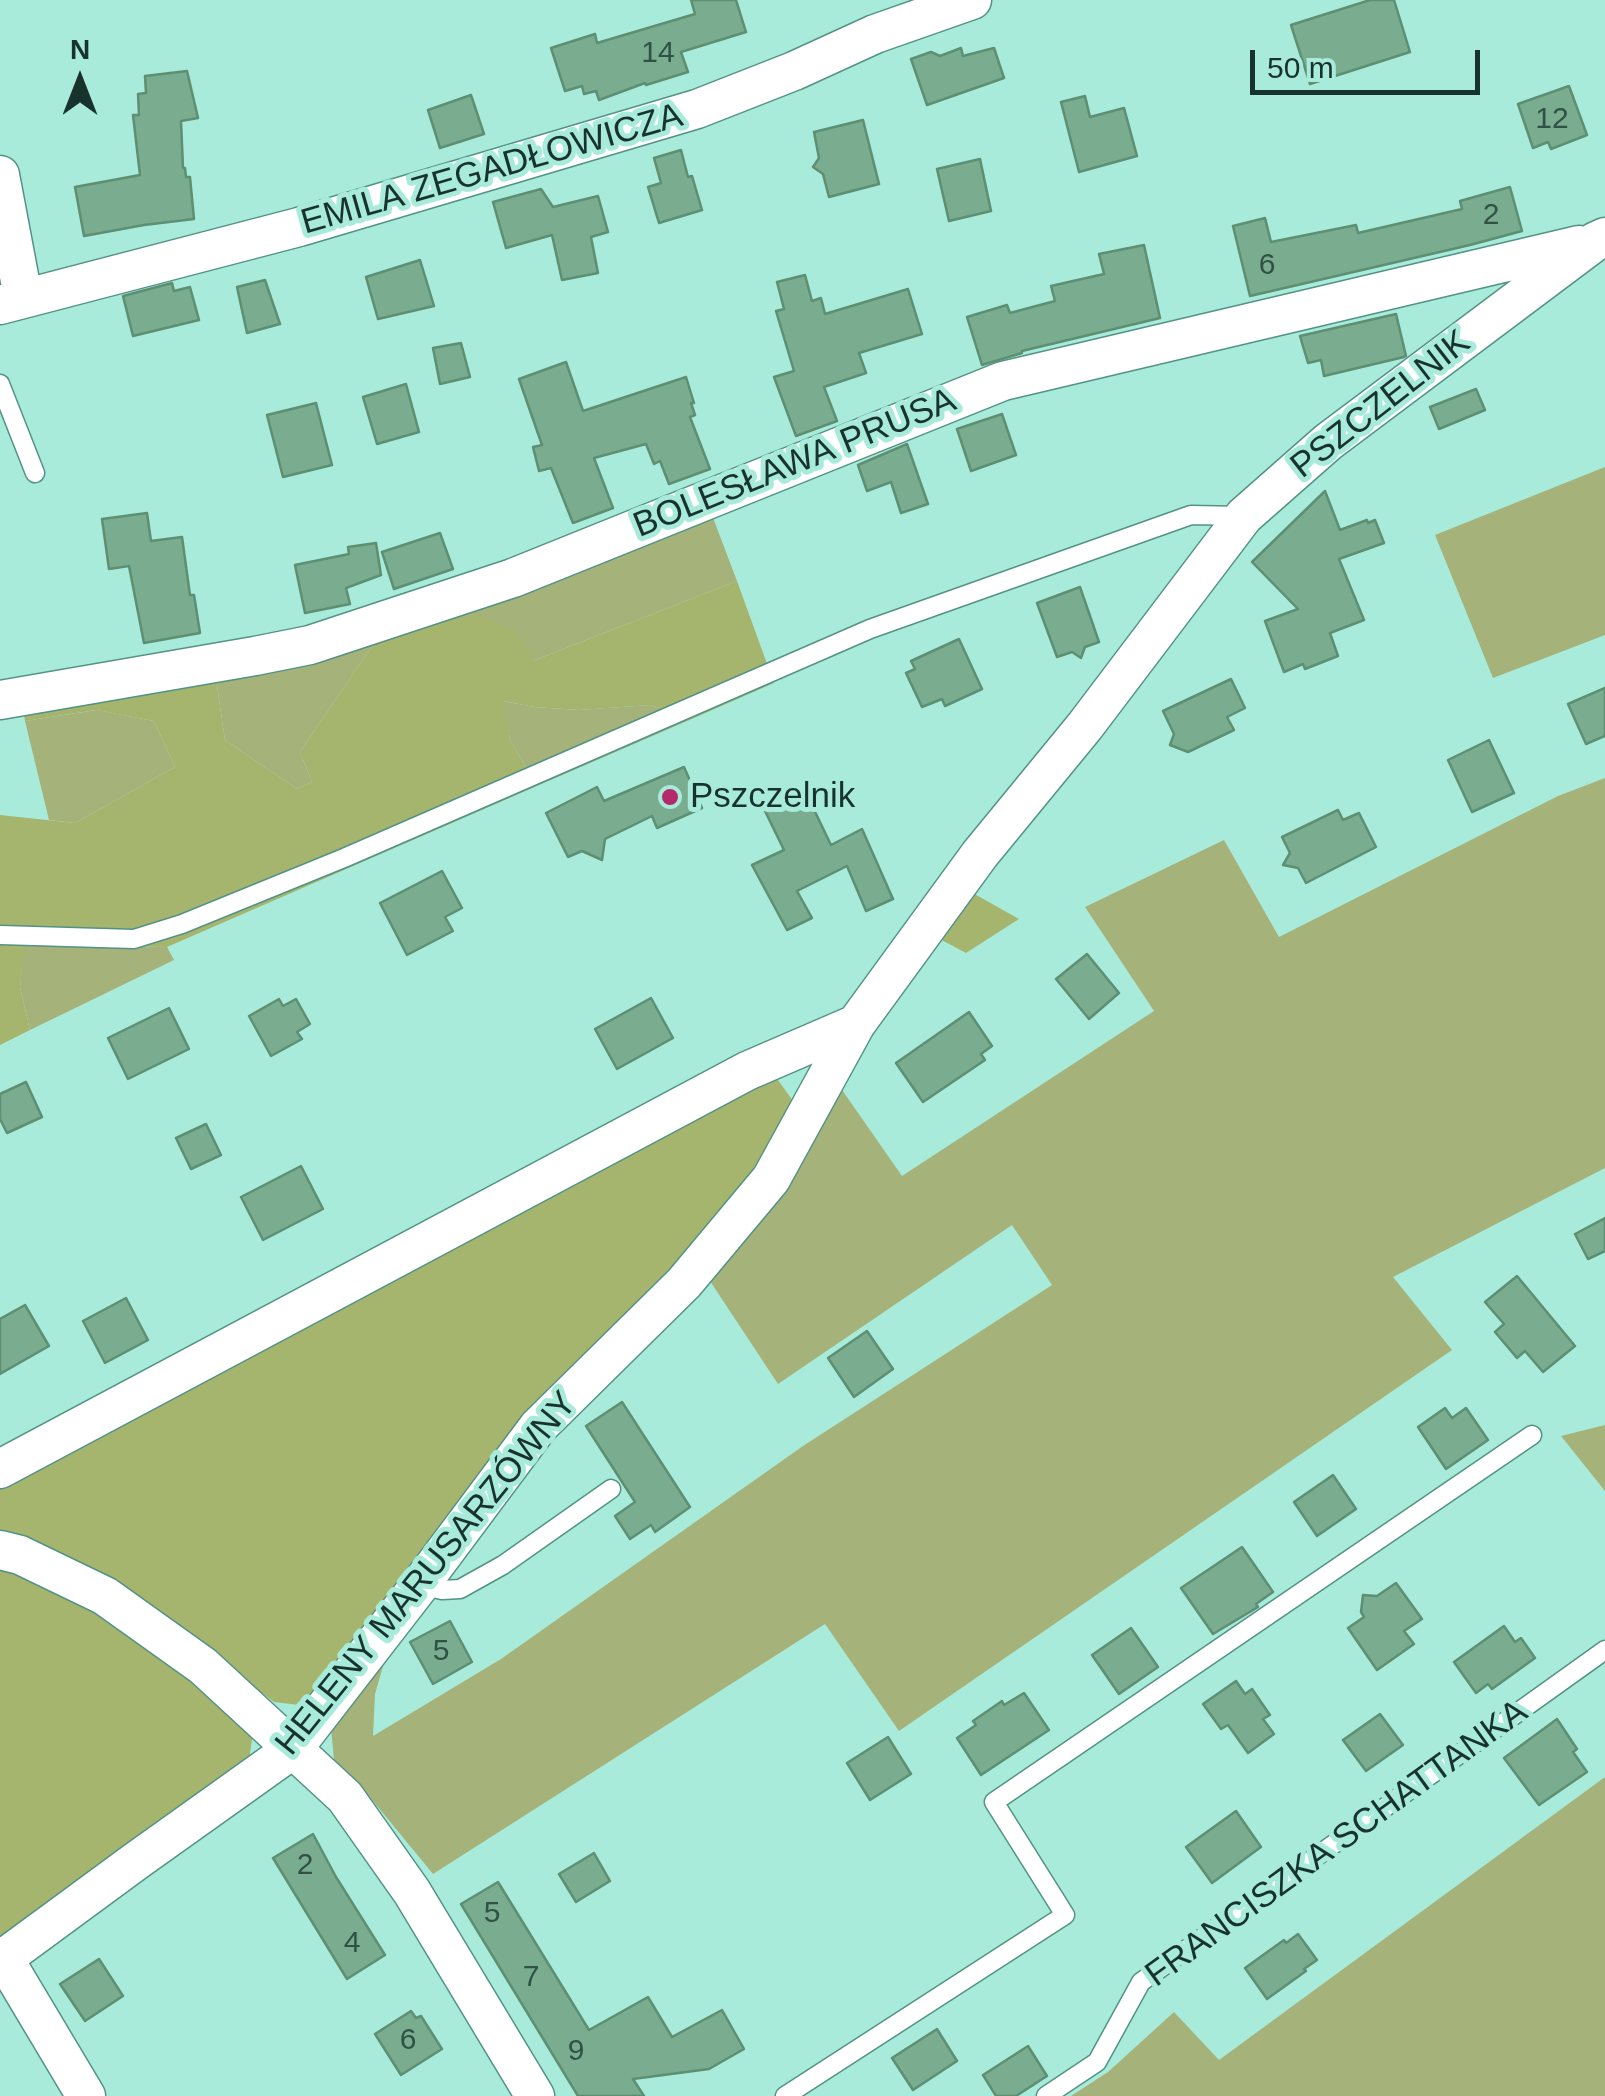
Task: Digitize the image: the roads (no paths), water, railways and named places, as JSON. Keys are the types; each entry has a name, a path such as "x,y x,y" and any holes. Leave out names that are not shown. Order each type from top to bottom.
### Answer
{"street":[{"name":"EMILA ZEGADŁOWICZA","path":"12,301 299,227 697,109 875,34 972,0"},
{"path":"0,175 12,301"},
{"name":"PSZCZELNIK","path":"856,1024 980,854 1085,726 1244,516 1328,442 1601,238"},
{"name":"BOLESŁAWA PRUSA","path":"0,700 310,644 513,578 1003,381 1601,238"},
{"path":"0,1470 747,1072 856,1024"},
{"name":"HELENY MARUSARZÓWNY","path":"2,1959 294,1749 538,1427 684,1283 771,1179 856,1024"},
{"path":"0,1550 20,1555 105,1596 204,1666 344,1797 412,1892 535,2096"},
{"path":"2,1959 86,2096"}],"lane":[{"path":"0,384 34,473"},
{"path":"0,935 134,939 182,924 344,858 870,629 1190,515 1244,516"},
{"path":"786,2096 1065,1916 994,1802 1532,1435"},
{"path":"420,1585 460,1589 504,1565 611,1488"},
{"name":"FRANCISZKA SCHATTANKA","path":"1046,2096 1097,2062 1141,1982 1605,1650"}],"place":[{"name":"Pszczelnik","path":"670,797"}]}
